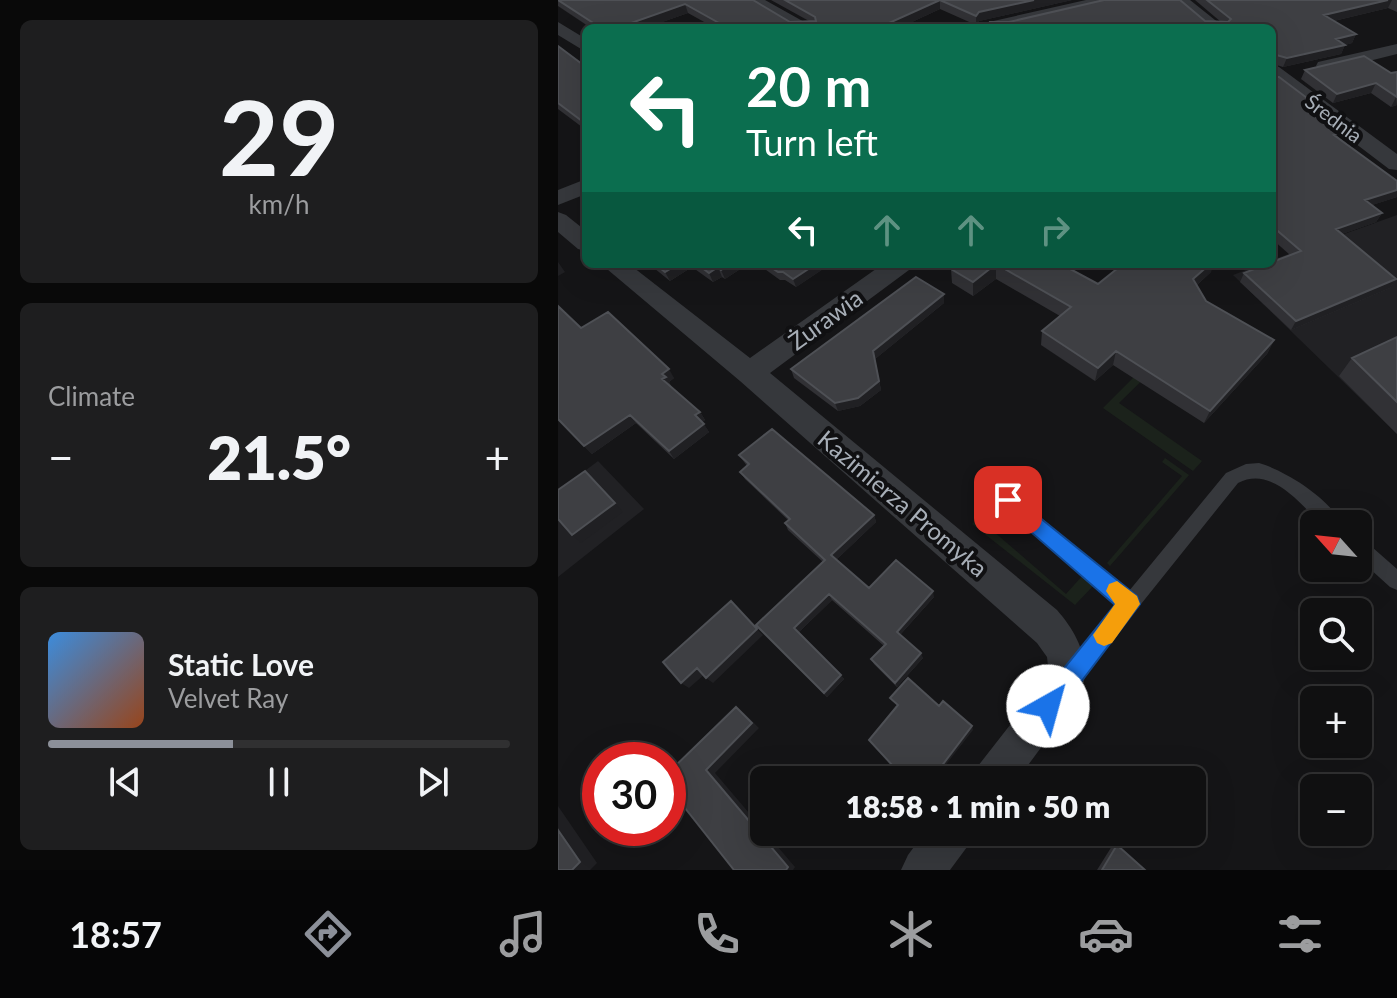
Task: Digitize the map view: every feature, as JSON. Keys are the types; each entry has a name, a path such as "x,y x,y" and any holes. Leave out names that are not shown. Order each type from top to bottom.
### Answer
{"street":[{"path":"752,0 798,24"},
{"path":"1003,24 1108,0"},
{"path":"1180,0 1211,24"},
{"path":"558,27 582,44"},
{"path":"1276,75 1397,49"},
{"name":"Średnia","path":"1276,76 1397,164"},
{"path":"558,198 582,188"},
{"path":"558,220 582,240"},
{"name":"Kazimierza Promyka","path":"618,268 750,373 1044,623 1065,651 1069,667 1067,682"},
{"name":"Żurawia","path":"750,373 894,268"},
{"path":"1003,766 1067,682"},
{"path":"923,870 941,846"}],"lane":[{"path":"1067,682 1232,478 1242,470 1254,468 1269,472 1286,482 1317,510"},
{"path":"1008,500 1130,604"},
{"path":"1372,559 1397,581"}],"shaded area":[{"path":"1397,215 1397,434 1233,275 1251,268 1276,268 1276,259"},
{"path":"1163,348 1163,360 1119,403 1202,461 1193,471 1103,408"},
{"path":"1165,458 1189,475 1110,566 1107,563 1182,476 1162,462"},
{"path":"598,461 644,509 558,577 558,491"},
{"path":"978,518 1066,594 1083,575 1094,585 1075,605 972,524"}],"building":[{"path":"558,0 753,0 790,22 816,21 815,17 785,0 940,0 887,24 721,24 685,4 628,24 595,24"},
{"path":"940,0 1034,0 979,12 976,16"},
{"path":"1104,0 1180,0 1205,21 1228,22 1231,19 1207,0 1388,0 1324,15 1356,34 1336,39 1345,45 1287,58 1276,55 1276,24 989,22 1009,22"},
{"path":"558,46 582,64 582,121 558,103"},
{"path":"1364,56 1391,73 1397,72 1397,97 1376,83 1337,94 1305,70"},
{"path":"1276,77 1311,101 1304,103 1343,132 1334,135 1397,181 1397,190 1365,200 1382,213 1336,229 1396,279 1296,321 1244,273 1257,268 1276,268 1276,260 1301,251 1276,229"},
{"path":"772,268 810,268 793,279"},
{"path":"952,268 991,268 973,282"},
{"path":"1003,268 1068,268 1098,284 1118,268 1205,268 1193,279 1206,301 1274,340 1210,411 1116,351 1098,368 1042,331 1071,307"},
{"path":"916,277 944,294 873,351 879,381 858,398 835,403 791,369"},
{"path":"558,306 581,328 608,312 669,369 662,374 666,377 662,379 700,412 695,415 704,424 669,451 630,415 584,446 558,419"},
{"path":"1397,337 1397,402 1352,358"},
{"path":"772,429 874,515 831,555 869,588 896,560 933,591 897,632 921,653 895,683 871,659 886,644 829,594 794,628 841,675 824,693 756,625 825,560 785,523 790,519 740,472 749,464 739,455"},
{"path":"585,471 615,503 572,535 558,519 558,490"},
{"path":"731,601 757,629 706,678 697,668 681,683 663,662"},
{"path":"908,678 939,706 943,701 972,726 942,766 893,766 869,740 898,705 890,698"},
{"path":"736,707 752,723 706,770 750,822 750,846 770,846 788,867 786,870 734,870 686,809 686,756"},
{"path":"558,830 580,862 572,870 558,870"},
{"path":"1118,846 1145,870 1102,870"}],"slow traffic":[{"path":"1104,635 1130,604 1117,591"}],"route":[{"path":"1008,500 1130,604 1048,706"}]}
